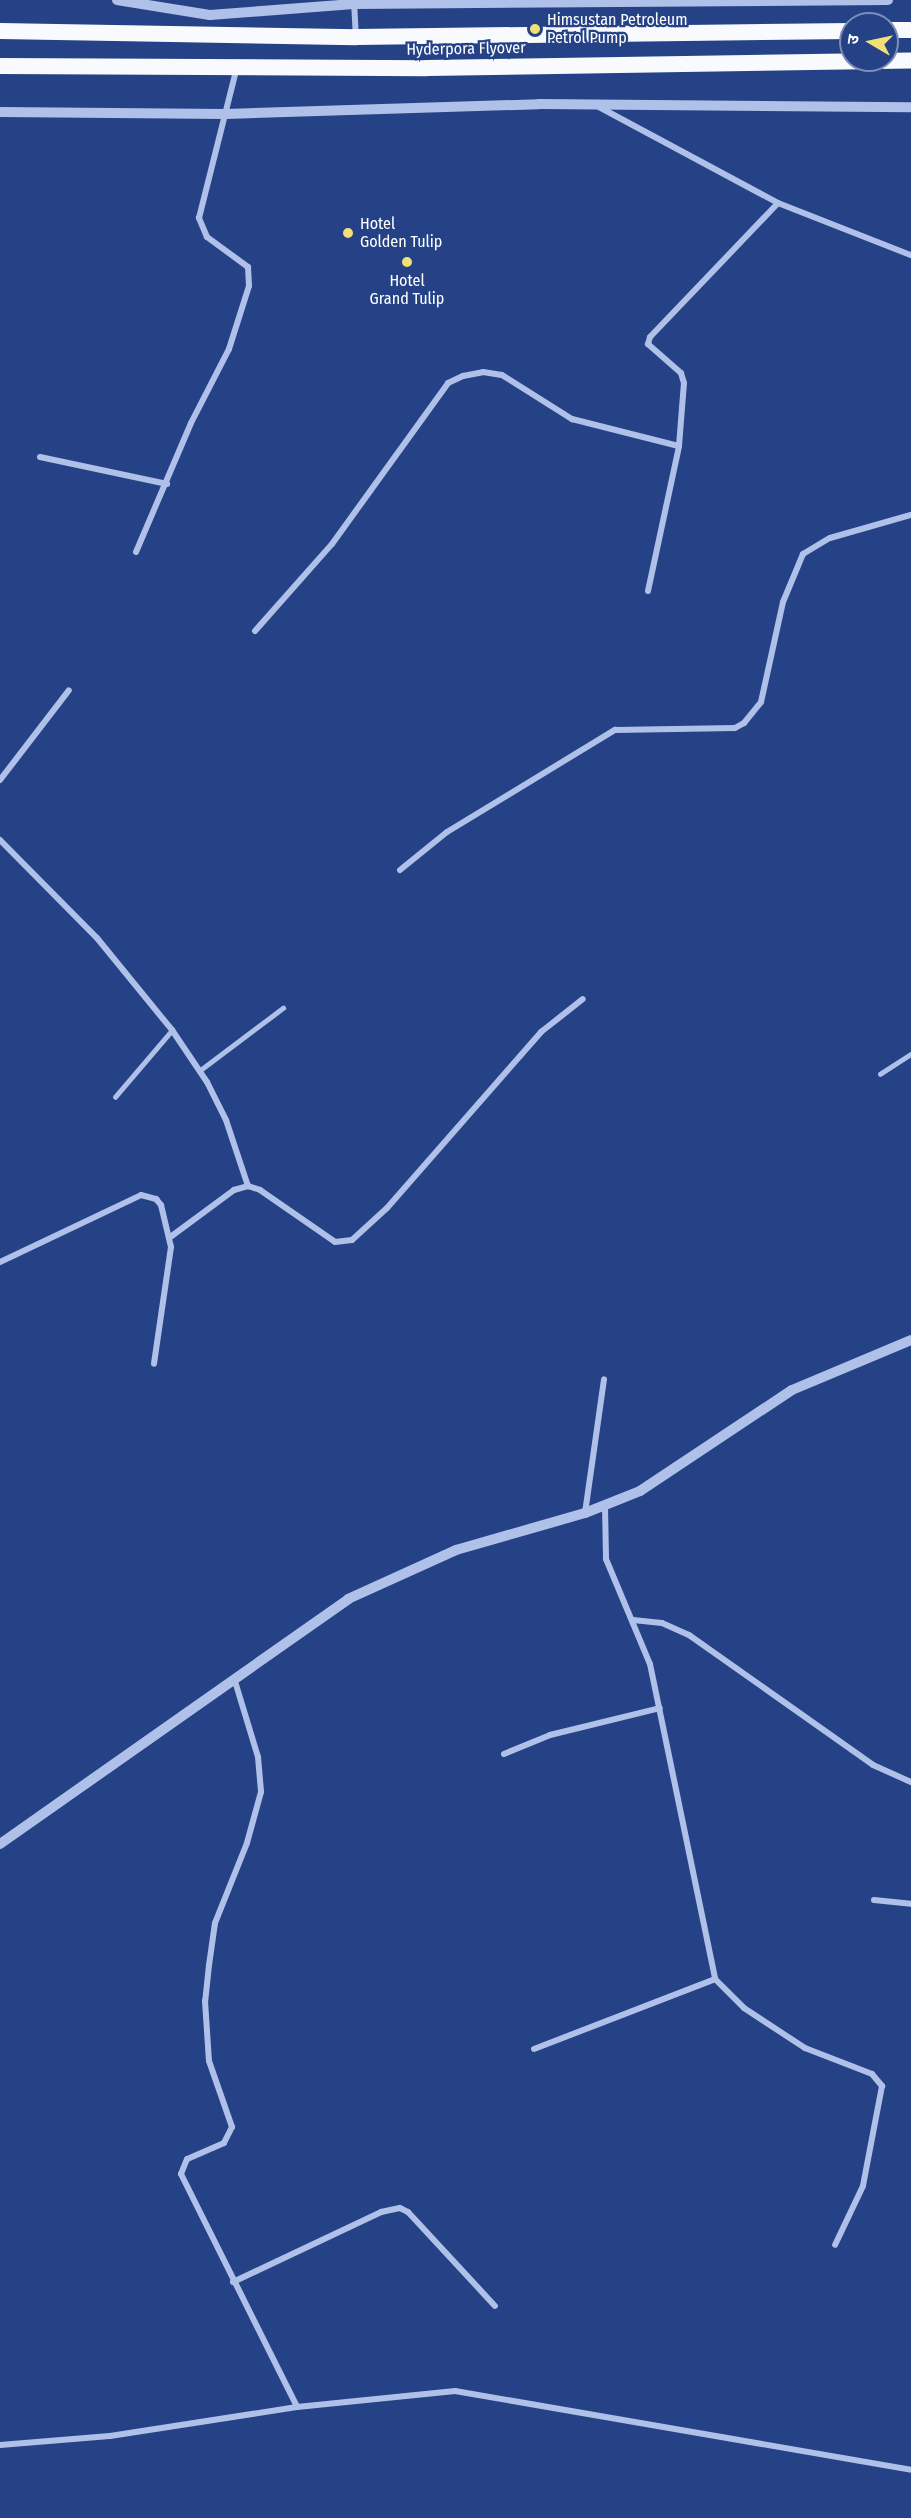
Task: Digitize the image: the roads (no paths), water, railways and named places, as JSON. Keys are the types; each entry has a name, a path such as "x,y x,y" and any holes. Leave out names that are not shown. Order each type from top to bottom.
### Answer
{"highway":[{"name":"Hyderpora Flyover","path":"0,31 356,37 839,31"},
{"name":"Hyderpora Flyover","path":"0,66 427,68 911,60"}],"street":[{"path":"117,0 210,15 354,2 888,0"},
{"path":"354,2 356,37"},
{"path":"136,552 167,484 191,423 228,350 250,276 241,259 207,237 199,218 237,67"},
{"path":"0,112 226,114 539,104 599,107 911,107"},
{"path":"599,107 778,203 911,255"},
{"path":"648,591 679,446 684,378 655,353 648,344 650,337 778,203"},
{"path":"255,631 332,544 448,383 463,376 483,372 502,375 572,419 679,446"},
{"path":"40,458 167,484"},
{"path":"400,870 447,832 615,730 735,728 744,723 761,702 783,602 803,554 830,538 911,515"},
{"path":"0,780 69,690"},
{"path":"0,840 97,938 172,1030 200,1071 226,1120 248,1186"},
{"path":"169,1238 234,1190 248,1186 260,1190 335,1242 352,1240 387,1208 541,1032 583,999"},
{"path":"0,1262 141,1195 156,1199 161,1205 169,1238 170,1260 154,1364"},
{"path":"0,1844 117,1765 234,1676 323,1614 388,1578 456,1550 605,1506 675,1470 792,1390 911,1340"},
{"path":"585,1513 604,1379"},
{"path":"605,1506 606,1559 650,1664 715,1979 744,2008 805,2048 879,2078 881,2095 863,2186 835,2246"},
{"path":"633,1620 662,1623 689,1635 873,1765 911,1782"},
{"path":"234,1676 256,1747 261,1792 247,1843 214,1923 207,1983 209,2061 232,2127 224,2143 187,2158 181,2174 297,2408"},
{"path":"504,1754 550,1735 660,1708"},
{"path":"874,1900 911,1904"},
{"path":"534,2049 715,1979"},
{"path":"233,2282 381,2212 400,2208 408,2212 495,2306"},
{"path":"0,2445 110,2436 297,2408 455,2391 911,2470"}],"lane":[{"path":"200,1071 283,1008"},
{"path":"115,1097 172,1030"},
{"path":"880,1074 911,1054"}],"place":[{"name":"Himsustan Petroleum Petrol Pump","path":"535,29"},
{"name":"Hotel Golden Tulip","path":"348,233"},
{"name":"Hotel Grand Tulip","path":"407,262"}]}
